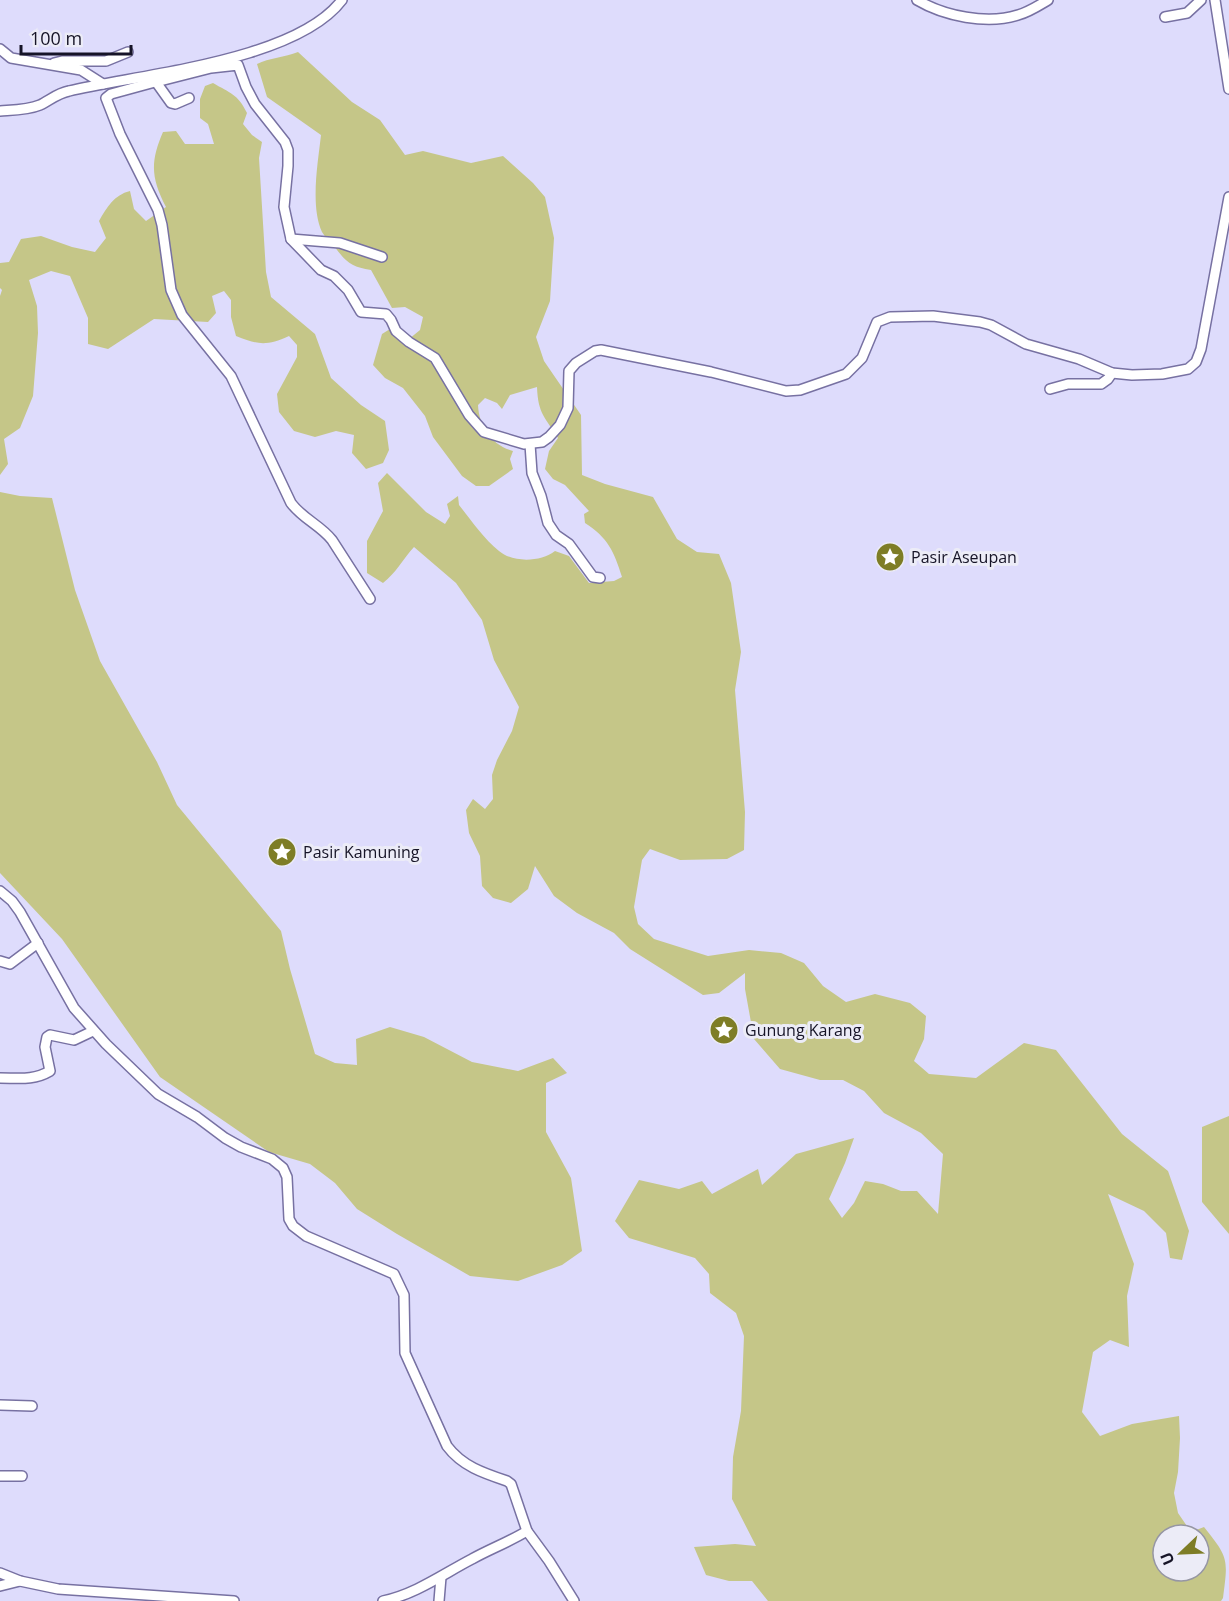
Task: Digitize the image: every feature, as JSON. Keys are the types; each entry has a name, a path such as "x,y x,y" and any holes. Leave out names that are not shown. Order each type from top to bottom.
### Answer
{"street":[{"path":"342,0 324,17 300,33 274,44 111,94 106,98 120,134 158,210 171,290 182,315 231,376 291,503 298,513 326,532 370,599"},
{"path":"916,0 943,12 992,19 1019,15 1047,0"},
{"path":"1165,17 1187,13 1202,0"},
{"path":"1215,0 1229,89"},
{"path":"0,49 11,58 81,70 103,84"},
{"path":"46,65 62,61 106,61 128,52"},
{"path":"0,111 22,110 38,106 59,94 103,84 153,81 238,64 255,104 283,138 288,150 284,207 291,239 321,270 334,276 348,290 361,312 386,314 396,331 435,358 469,415 484,432 518,443 530,444 542,442 560,424 568,408 569,371 576,363 595,351 601,350 631,358 711,372 776,390 800,390 846,374 856,366 862,358 877,322 890,318 933,316 991,325 1026,344 1079,359 1112,373 1147,376 1188,369 1196,362 1201,349 1229,197"},
{"path":"153,81 171,103 175,104 189,98"},
{"path":"291,239 340,243 382,257"},
{"path":"1050,389 1068,384 1101,384 1112,373"},
{"path":"530,444 532,473 548,523 556,535 569,544 593,577 600,578"},
{"path":"0,891 20,912 74,1008 93,1031 158,1094 197,1117 225,1138 272,1159 283,1168 286,1177 288,1215 290,1222 298,1231 394,1274 404,1295 405,1353 442,1437 451,1452 467,1466 511,1484 527,1532 549,1561 574,1601"},
{"path":"0,961 10,964 38,943"},
{"path":"0,1078 24,1080 43,1075 50,1071 45,1047 47,1037 50,1035 74,1040 93,1031"},
{"path":"0,1405 32,1406"},
{"path":"0,1476 22,1476"},
{"path":"383,1601 441,1577 478,1555 527,1532"},
{"path":"0,1573 20,1581 89,1597 234,1601"},
{"path":"440,1601 441,1577"},
{"path":"0,1586 20,1581"}],"green space":[{"path":"298,52 352,102 380,120 405,155 423,151 471,163 503,156 533,183 545,197 554,238 550,301 536,337 544,361 581,415 582,475 653,497 677,539 697,552 719,554 731,583 741,652 735,690 745,812 744,850 727,859 680,860 650,849 642,860 634,907 638,924 654,939 708,956 749,950 781,953 804,963 823,986 846,1002 875,994 910,1003 926,1016 924,1039 914,1061 929,1074 976,1078 1024,1043 1056,1050 1122,1134 1168,1171 1189,1231 1182,1260 1170,1258 1166,1233 1144,1211 1108,1194 1134,1264 1127,1296 1129,1347 1110,1340 1093,1352 1082,1412 1100,1436 1132,1424 1179,1416 1178,1472 1174,1493 1178,1513 1185,1523 1151,1523 1151,1583 1211,1583 1211,1536 1225,1560 1226,1575 1221,1601 768,1601 752,1581 729,1581 706,1575 694,1547 735,1544 756,1546 732,1499 733,1457 741,1411 744,1336 736,1313 710,1293 709,1274 695,1258 629,1238 615,1221 639,1180 679,1189 702,1181 712,1194 758,1169 762,1185 796,1154 854,1138 829,1199 842,1218 854,1203 865,1181 883,1184 901,1191 917,1191 938,1214 943,1154 921,1133 884,1113 864,1091 843,1080 820,1080 780,1069 754,1039 745,989 745,973 719,993 703,995 630,949 614,933 577,913 554,896 535,866 528,889 511,903 493,898 482,886 480,856 469,833 466,810 473,799 485,809 493,799 492,775 512,731 519,707 494,660 482,620 456,583 414,547 383,583 367,573 367,541 383,511 378,483 387,473 426,512 445,524 450,516 447,504 458,496 459,505 482,535 499,551 512,558 535,559 555,551 569,556 589,583 614,581 622,577 605,540 585,523 584,514 589,511 565,485 553,479 545,469 549,451 558,438 541,409 537,387 510,395 502,409 497,403 485,398 478,405 481,420 488,434 498,444 513,451 510,459 513,469 489,486 476,486 462,476 433,437 425,416 403,388 385,378 373,365 382,334 390,329 403,344 420,330 423,317 405,307 392,308 371,270 350,263 322,232 316,210 321,135 267,97 257,64"},
{"path":"213,83 240,102 247,113 243,124 262,142 259,158 266,272 271,297 315,334 331,378 361,405 385,421 389,450 383,463 366,469 352,453 354,435 336,431 315,437 294,431 279,412 277,394 297,357 297,345 289,336 262,343 236,336 231,317 231,300 224,291 212,296 216,313 208,322 154,319 108,349 88,344 88,318 70,276 51,271 29,280 37,306 38,333 33,396 20,428 4,439 8,464 0,475 0,296 2,290 0,288 0,263 9,262 21,239 41,236 95,252 106,238 99,221 112,202 124,193 130,191 134,209 146,221 166,207 157,187 154,170 156,152 163,132 176,131 185,144 214,144 208,124 200,118 200,99 205,86"},
{"path":"0,492 52,498 75,590 100,661 157,762 177,805 281,931 315,1054 335,1063 357,1065 356,1039 390,1027 424,1037 472,1062 518,1071 553,1058 567,1073 546,1083 546,1132 571,1178 582,1251 562,1265 518,1281 470,1276 357,1209 335,1183 310,1164 269,1152 160,1077 62,939 0,873"},
{"path":"1229,1116 1229,1234 1202,1202 1202,1127"}],"place":[{"name":"Pasir Aseupan","path":"890,557"},
{"name":"Pasir Kamuning","path":"282,852"},
{"name":"Gunung Karang","path":"724,1030"}]}
